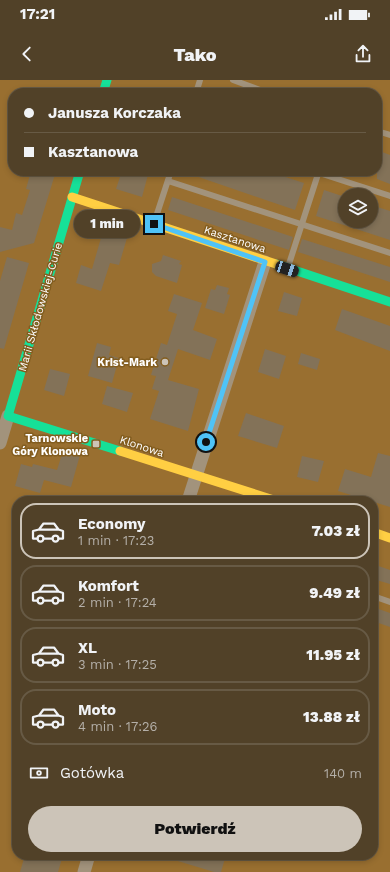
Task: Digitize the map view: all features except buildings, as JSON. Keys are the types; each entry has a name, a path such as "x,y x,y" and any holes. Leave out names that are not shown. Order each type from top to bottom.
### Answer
{"street":[{"name":"Marii Skłodowskiej-Curie","path":"0,443 4,415 78,176"},
{"name":"Kasztanowa","path":"72,197 265,262 390,302"},
{"path":"189,496 265,262"},
{"name":"Klonowa","path":"4,415 195,476 247,496"},
{"path":"378,534 390,538"},
{"path":"84,872 88,860"}],"lane":[{"path":"233,80 255,88"},
{"path":"154,224 169,176"},
{"path":"287,269 316,176"},
{"path":"329,176 390,196"},
{"path":"168,180 390,253"},
{"path":"378,598 390,602"}],"shaded area":[{"path":"0,80 390,80 390,872 0,872"}],"traffic: fast":[{"path":"105,88 107,80"},
{"path":"79,176 8,416 120,451"},
{"path":"276,264 390,302"}],"traffic: slow":[{"path":"72,197 276,264"},
{"path":"120,451 261,496"},
{"path":"378,534 390,538"}],"place":[{"name":"Krist-Mark","path":"165,362"},
{"name":"Tarnowskie Góry Klonowa","path":"96,444"}],"route":[{"path":"154,224 265,262 206,442"}]}
